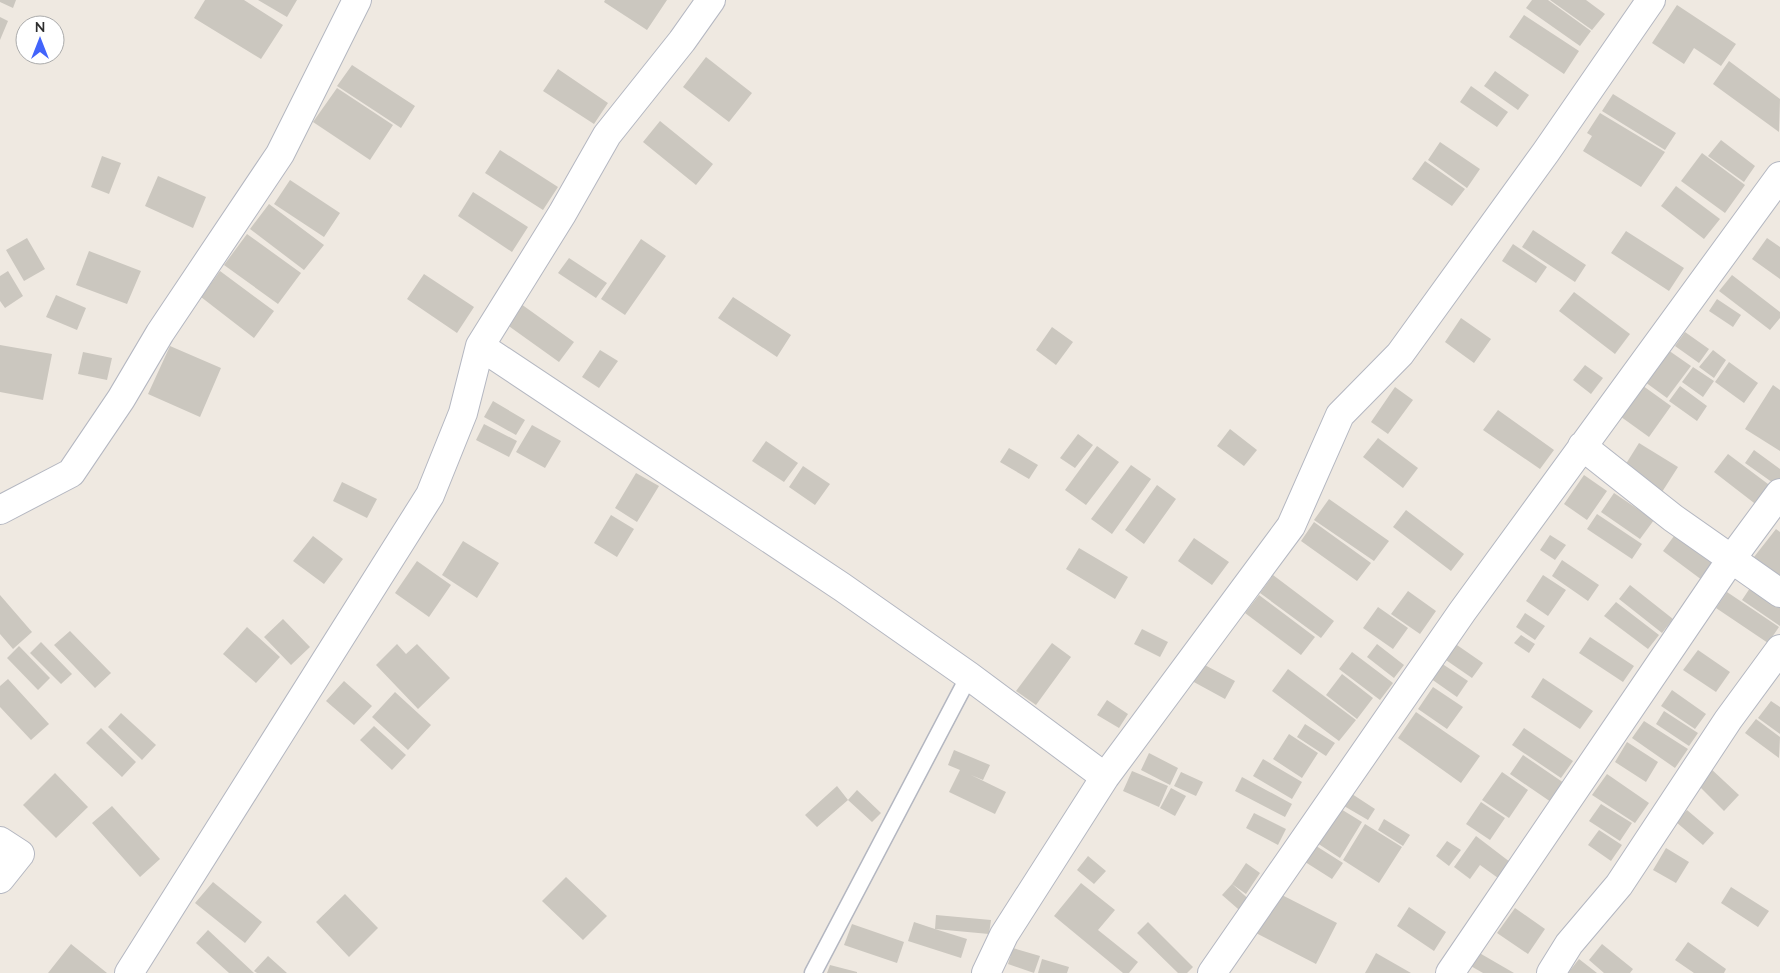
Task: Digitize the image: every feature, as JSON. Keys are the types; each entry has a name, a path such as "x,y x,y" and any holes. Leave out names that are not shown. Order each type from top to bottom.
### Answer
{"street":[{"path":"0,510 71,473 121,399 160,333 280,154 357,0"},
{"path":"129,973 430,495 463,413 480,346 562,214 606,135 682,41 712,0"},
{"path":"986,973 1004,935 1105,777 1291,526 1340,415 1400,354 1540,160 1652,0"},
{"path":"1212,973 1462,612 1582,446 1771,207 1780,176"},
{"path":"480,346 842,587 969,676 1105,777"},
{"path":"1582,446 1673,518 1780,593"},
{"path":"1450,973 1732,558 1780,494"},
{"path":"1551,973 1569,944 1619,885 1728,720 1780,650"},
{"path":"0,841 20,854 0,879"}],"lane":[{"path":"813,973 969,676"}],"building":[{"path":"0,0 16,0 13,8 0,2"},
{"path":"205,0 244,0 283,25 261,59 194,18"},
{"path":"258,0 297,0 287,17"},
{"path":"605,0 667,0 647,30 604,2"},
{"path":"1532,0 1548,0 1591,31 1580,46 1526,8"},
{"path":"1550,0 1586,0 1605,14 1592,30"},
{"path":"1677,5 1736,44 1721,66 1694,48 1684,64 1652,43"},
{"path":"1524,15 1579,51 1564,74 1509,37"},
{"path":"0,17 8,21 0,40"},
{"path":"706,57 752,93 729,122 683,87"},
{"path":"1729,61 1780,99 1779,132 1713,84"},
{"path":"352,65 415,106 401,128 337,86"},
{"path":"558,69 608,103 594,124 543,91"},
{"path":"1495,71 1529,95 1518,110 1484,86"},
{"path":"1471,86 1508,112 1497,127 1460,102"},
{"path":"337,88 393,125 370,160 313,122"},
{"path":"1613,94 1676,133 1665,150 1602,111"},
{"path":"1600,113 1665,152 1641,187 1583,151 1592,136 1587,133"},
{"path":"660,121 713,164 696,185 643,142"},
{"path":"1721,140 1755,166 1744,182 1708,156"},
{"path":"1440,142 1480,169 1467,188 1428,160"},
{"path":"500,150 558,187 543,210 485,173"},
{"path":"1702,153 1745,185 1725,213 1681,181"},
{"path":"102,156 121,163 109,194 91,187"},
{"path":"1425,161 1465,189 1452,206 1412,179"},
{"path":"158,176 206,197 193,228 145,206"},
{"path":"290,180 340,213 324,237 274,204"},
{"path":"1676,186 1720,219 1704,239 1661,206"},
{"path":"473,192 528,227 512,252 458,216"},
{"path":"269,204 324,245 304,270 250,229"},
{"path":"1533,230 1586,265 1575,282 1522,247"},
{"path":"1626,231 1684,268 1669,291 1611,253"},
{"path":"247,234 301,273 278,304 224,265"},
{"path":"27,238 45,269 24,281 6,250"},
{"path":"1767,238 1780,247 1780,279 1752,259"},
{"path":"641,239 666,256 625,315 601,299"},
{"path":"1513,244 1547,267 1536,283 1502,261"},
{"path":"89,251 141,271 127,304 76,285"},
{"path":"569,258 607,283 596,298 558,273"},
{"path":"8,271 23,296 5,308 0,301 0,276"},
{"path":"220,271 274,311 254,338 201,297"},
{"path":"424,274 474,307 457,333 407,299"},
{"path":"1732,275 1780,312 1780,318 1770,330 1719,291"},
{"path":"1574,292 1630,334 1615,354 1559,311"},
{"path":"56,295 86,308 77,330 46,317"},
{"path":"733,297 791,335 777,357 718,318"},
{"path":"1717,299 1741,315 1733,327 1709,311"},
{"path":"521,304 574,342 559,362 506,324"},
{"path":"1461,318 1491,339 1474,363 1445,342"},
{"path":"1052,327 1073,342 1056,365 1036,350"},
{"path":"1685,332 1709,349 1699,363 1675,346"},
{"path":"0,345 52,354 43,400 0,392"},
{"path":"170,346 221,368 200,417 148,394"},
{"path":"600,350 618,361 599,388 582,377"},
{"path":"1668,350 1691,366 1667,398 1645,382"},
{"path":"1713,350 1726,360 1714,378 1699,367"},
{"path":"83,352 112,358 107,380 78,374"},
{"path":"1729,362 1758,383 1744,403 1715,382"},
{"path":"1585,365 1603,378 1591,394 1573,380"},
{"path":"1693,367 1714,381 1703,397 1682,382"},
{"path":"1639,383 1671,406 1649,437 1617,414"},
{"path":"1773,385 1780,390 1780,451 1745,429"},
{"path":"1680,386 1707,406 1697,421 1669,401"},
{"path":"1395,387 1413,400 1388,434 1371,422"},
{"path":"493,401 525,420 516,435 484,417"},
{"path":"1498,410 1554,450 1540,469 1483,430"},
{"path":"484,424 517,441 509,457 476,440"},
{"path":"532,425 561,441 545,468 516,452"},
{"path":"1230,429 1257,450 1244,466 1217,446"},
{"path":"1078,434 1093,445 1075,468 1060,458"},
{"path":"1378,438 1418,468 1403,488 1363,457"},
{"path":"766,441 798,463 784,482 752,461"},
{"path":"1639,443 1678,467 1662,492 1624,467"},
{"path":"1097,446 1119,462 1086,505 1065,490"},
{"path":"1009,448 1038,465 1029,479 1000,462"},
{"path":"1754,450 1780,469 1780,479 1776,485 1745,463"},
{"path":"1728,454 1772,487 1758,506 1714,472"},
{"path":"1131,465 1151,479 1112,534 1091,519"},
{"path":"803,466 830,484 815,505 789,487"},
{"path":"636,473 659,486 637,522 615,508"},
{"path":"1584,475 1607,491 1587,520 1564,504"},
{"path":"342,482 377,499 367,518 333,501"},
{"path":"1157,485 1176,499 1144,544 1125,530"},
{"path":"1614,493 1654,520 1640,539 1601,512"},
{"path":"1329,499 1389,541 1374,561 1314,520"},
{"path":"1406,510 1464,554 1451,571 1393,527"},
{"path":"1597,514 1642,544 1632,559 1587,529"},
{"path":"611,515 634,529 617,557 594,543"},
{"path":"1314,522 1371,563 1357,581 1301,541"},
{"path":"1776,529 1780,532 1780,576 1754,557"},
{"path":"1677,532 1721,564 1706,583 1663,551"},
{"path":"1550,535 1566,545 1555,560 1540,550"},
{"path":"313,536 343,559 324,584 293,561"},
{"path":"1194,538 1229,562 1212,585 1178,561"},
{"path":"463,541 499,563 477,598 442,575"},
{"path":"1079,548 1128,577 1115,599 1066,569"},
{"path":"1562,560 1599,585 1588,601 1552,576"},
{"path":"417,561 451,585 429,617 395,593"},
{"path":"1273,575 1334,621 1321,638 1260,593"},
{"path":"1543,575 1566,590 1548,616 1526,601"},
{"path":"1754,582 1780,600 1780,626 1742,600"},
{"path":"1630,585 1673,619 1662,633 1619,599"},
{"path":"1408,591 1436,611 1420,634 1391,614"},
{"path":"1727,592 1779,627 1768,643 1716,608"},
{"path":"0,595 32,632 13,649 0,634"},
{"path":"1259,595 1315,637 1301,655 1245,613"},
{"path":"1616,602 1659,635 1648,649 1604,616"},
{"path":"1378,607 1408,628 1393,649 1363,628"},
{"path":"1525,613 1545,626 1535,640 1516,627"},
{"path":"283,619 310,647 291,665 264,637"},
{"path":"247,627 280,657 256,683 223,654"},
{"path":"1142,629 1168,642 1160,657 1134,644"},
{"path":"70,631 111,673 95,688 54,645"},
{"path":"1521,635 1535,644 1529,653 1514,643"},
{"path":"1590,637 1634,666 1623,682 1579,653"},
{"path":"41,642 72,674 61,684 30,653"},
{"path":"1052,643 1071,657 1036,705 1016,691"},
{"path":"1454,643 1483,663 1472,678 1443,658"},
{"path":"397,644 406,654 417,644 450,678 418,709 376,665"},
{"path":"1377,644 1404,665 1394,678 1367,657"},
{"path":"19,646 50,678 38,690 7,658"},
{"path":"1698,650 1730,672 1716,692 1683,670"},
{"path":"1352,652 1393,683 1380,700 1339,669"},
{"path":"1438,661 1468,681 1457,697 1427,676"},
{"path":"1201,663 1235,681 1225,699 1192,681"},
{"path":"1288,669 1356,720 1339,741 1272,691"},
{"path":"1342,674 1373,698 1357,719 1326,695"},
{"path":"1543,678 1593,711 1580,729 1531,697"},
{"path":"8,679 49,724 31,740 0,707 0,686"},
{"path":"344,681 372,706 354,725 326,701"},
{"path":"1433,687 1463,707 1447,729 1418,709"},
{"path":"1672,690 1706,714 1695,729 1661,706"},
{"path":"395,692 431,725 408,750 372,717"},
{"path":"1107,700 1128,714 1119,728 1097,715"},
{"path":"1771,701 1780,707 1780,734 1758,718"},
{"path":"1664,711 1698,733 1689,746 1656,724"},
{"path":"1416,712 1480,756 1461,783 1398,738"},
{"path":"121,713 156,745 142,760 108,727"},
{"path":"1756,719 1780,737 1779,758 1745,733"},
{"path":"1644,721 1688,749 1675,768 1632,738"},
{"path":"1305,724 1335,743 1326,756 1297,737"},
{"path":"374,726 406,755 392,770 360,740"},
{"path":"101,728 136,762 122,777 86,743"},
{"path":"1524,728 1573,761 1561,778 1512,745"},
{"path":"1289,734 1318,753 1302,778 1273,759"},
{"path":"1627,742 1658,762 1646,782 1615,762"},
{"path":"954,750 990,765 983,780 971,775 1006,792 995,814 949,792 960,770 948,765"},
{"path":"1149,753 1178,768 1170,785 1141,770"},
{"path":"1523,755 1564,783 1551,802 1510,774"},
{"path":"1263,759 1302,782 1292,799 1253,776"},
{"path":"1709,767 1739,795 1724,811 1695,782"},
{"path":"1132,771 1168,786 1159,807 1123,791"},
{"path":"1181,772 1203,782 1196,796 1174,786"},
{"path":"1502,772 1528,790 1509,818 1482,800"},
{"path":"55,773 88,807 56,838 23,805"},
{"path":"1607,774 1649,803 1635,823 1592,795"},
{"path":"1242,777 1292,804 1285,817 1235,791"},
{"path":"837,786 848,800 817,827 805,815"},
{"path":"1171,788 1186,796 1175,816 1160,808"},
{"path":"857,790 881,813 872,822 848,800"},
{"path":"1352,794 1375,809 1368,820 1344,806"},
{"path":"1481,802 1505,818 1490,840 1466,824"},
{"path":"1601,804 1632,823 1620,841 1589,821"},
{"path":"112,806 160,859 140,877 92,823"},
{"path":"1336,806 1362,822 1340,858 1314,841"},
{"path":"1687,810 1714,833 1703,845 1676,822"},
{"path":"1254,813 1286,829 1278,845 1246,828"},
{"path":"1384,819 1410,835 1403,846 1378,830"},
{"path":"1365,824 1402,847 1379,883 1343,860"},
{"path":"1599,830 1622,845 1611,861 1588,845"},
{"path":"1476,836 1510,862 1498,878 1480,865 1470,879 1454,867"},
{"path":"1447,841 1461,850 1449,866 1436,856"},
{"path":"1313,844 1343,863 1332,879 1302,860"},
{"path":"1666,848 1689,862 1676,883 1653,870"},
{"path":"1088,856 1106,871 1094,884 1077,870"},
{"path":"1246,863 1260,873 1246,894 1232,884"},
{"path":"566,877 607,916 583,940 542,901"},
{"path":"213,882 262,922 245,943 195,903"},
{"path":"1081,883 1115,910 1098,930 1138,962 1129,973 1123,973 1054,916"},
{"path":"1232,884 1254,904 1245,915 1222,895"},
{"path":"1731,887 1769,911 1758,927 1721,903"},
{"path":"1276,892 1337,923 1316,964 1254,932"},
{"path":"345,894 378,928 349,957 316,922"},
{"path":"1409,907 1446,932 1434,951 1397,926"},
{"path":"1515,908 1545,929 1528,954 1497,933"},
{"path":"936,915 991,920 989,934 935,929"},
{"path":"914,922 967,939 961,958 908,941"},
{"path":"1148,922 1193,967 1187,973 1178,973 1137,933"},
{"path":"852,924 904,942 897,963 844,945"},
{"path":"208,930 254,973 229,973 196,943"},
{"path":"1688,942 1726,969 1724,973 1694,973 1675,960"},
{"path":"71,944 107,973 48,973"},
{"path":"1602,944 1633,969 1630,973 1604,973 1589,960"},
{"path":"1013,948 1040,956 1034,973 1008,964"},
{"path":"1476,951 1514,973 1483,973 1469,965"},
{"path":"1376,953 1411,973 1365,973"},
{"path":"268,956 287,973 257,973 254,971"},
{"path":"1042,959 1069,967 1067,973 1038,973"},
{"path":"1579,959 1597,973 1568,973"},
{"path":"830,965 857,972 857,973 827,973"}]}
